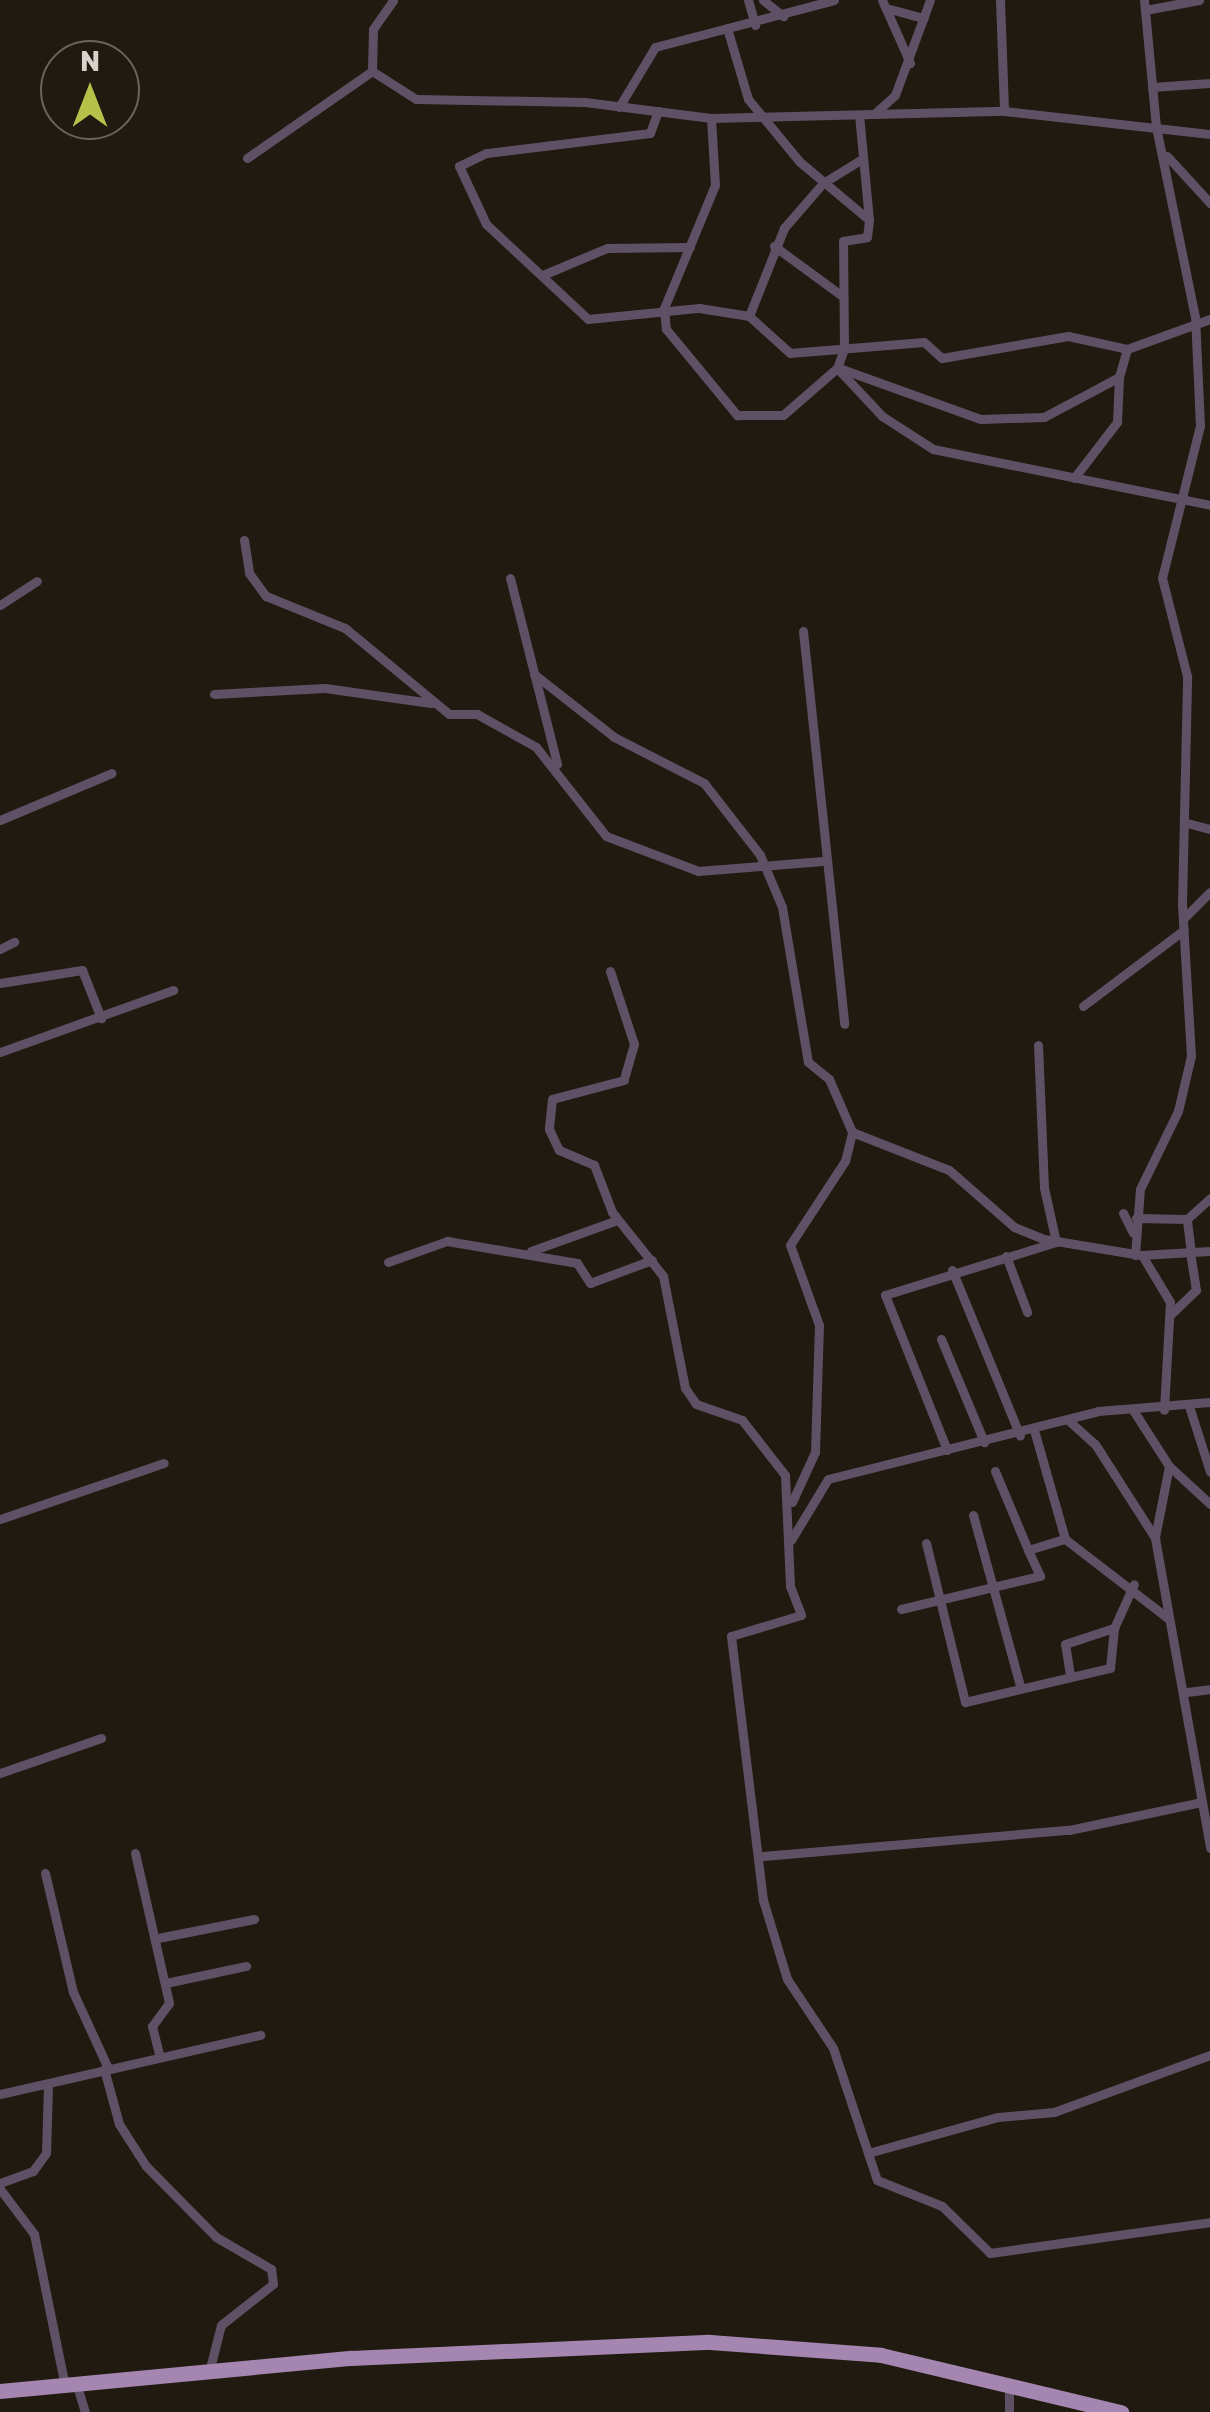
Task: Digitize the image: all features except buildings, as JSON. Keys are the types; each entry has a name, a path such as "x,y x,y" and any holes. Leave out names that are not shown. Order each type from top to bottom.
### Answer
{"main road":[{"path":"0,2391 209,2373 726,2342 828,2346 1120,2412"}],"street":[{"path":"372,71 374,29 393,0"},
{"path":"748,0 755,25"},
{"path":"763,0 784,16"},
{"path":"619,107 655,48 727,28 755,25 834,0"},
{"path":"874,114 910,64 930,0"},
{"path":"1000,0 1004,111"},
{"path":"1134,1234 1144,1176 1188,1076 1184,930 1187,676 1162,578 1178,498 1200,426 1196,328 1165,154 1156,127 1144,5 1199,0"},
{"path":"884,4 924,18"},
{"path":"884,4 910,64"},
{"path":"727,28 761,111 823,183 869,220"},
{"path":"372,71 416,98 619,107 712,118 761,111 858,115 1004,111 1210,134"},
{"path":"247,158 372,71"},
{"path":"1152,87 1210,84"},
{"path":"658,111 650,133 486,154 459,166 486,224 545,274 562,303 588,319 664,308 749,316 790,353 924,342 953,358 1068,336 1127,349 1196,328 1210,316"},
{"path":"712,118 716,185 664,308 686,363 738,415 783,414 836,368 844,349 843,241 867,237 869,220 858,115"},
{"path":"1165,154 1210,203"},
{"path":"749,316 774,246 823,183 862,159"},
{"path":"774,246 841,295"},
{"path":"545,274 607,248 690,247"},
{"path":"1074,478 1117,422 1119,377 1127,349"},
{"path":"836,368 981,418 1044,417 1119,377"},
{"path":"836,368 882,416 933,449 1210,505"},
{"path":"244,540 249,573 266,596 345,628 431,703"},
{"path":"510,578 558,765 606,836 698,872 769,870 824,861"},
{"path":"0,604 37,581"},
{"path":"803,631 844,1024"},
{"path":"534,674 614,737 704,783 769,870 808,1062 830,1079 852,1132 846,1161 790,1245 819,1325 815,1452 792,1502"},
{"path":"214,694 326,688 431,703 477,714 558,765"},
{"path":"0,820 112,773"},
{"path":"1187,823 1210,828"},
{"path":"1185,917 1210,892"},
{"path":"1083,1006 1184,930"},
{"path":"0,949 14,942"},
{"path":"0,983 82,970 101,1018"},
{"path":"610,971 634,1044 624,1080 546,1107 560,1150 594,1166 617,1220 652,1260 685,1388 696,1404 742,1420 785,1475 792,1502 797,1624 731,1636 763,1856 763,1900 786,1979 833,2048 882,2188 942,2206 990,2253 1210,2222"},
{"path":"0,1052 174,990"},
{"path":"1038,1044 1044,1188 1056,1242"},
{"path":"852,1132 949,1170 1014,1227 1056,1242 1138,1255 1210,1251"},
{"path":"1164,1410 1169,1297 1152,1265 1138,1255 1134,1234 1123,1213 1136,1220 1188,1219 1210,1198"},
{"path":"1170,1316 1196,1290 1188,1219"},
{"path":"531,1251 617,1220"},
{"path":"388,1262 435,1242 531,1251 576,1263 590,1283 652,1260"},
{"path":"947,1450 885,1295 952,1270 1056,1242"},
{"path":"1006,1256 1026,1312"},
{"path":"1152,1265 1162,1256"},
{"path":"952,1270 1020,1436"},
{"path":"1169,1297 1181,1306"},
{"path":"941,1338 984,1442"},
{"path":"791,1540 828,1479 1020,1436 1068,1420 1210,1402"},
{"path":"1189,1406 1210,1472"},
{"path":"1133,1410 1169,1466 1210,1504"},
{"path":"1068,1420 1096,1444 1154,1538 1187,1692 1210,1848"},
{"path":"1034,1430 1065,1538 1134,1584 1169,1620"},
{"path":"0,1519 164,1463"},
{"path":"1154,1538 1169,1466"},
{"path":"901,1610 1040,1576 995,1471"},
{"path":"972,1515 1020,1686"},
{"path":"1028,1550 1065,1538"},
{"path":"926,1543 965,1702 1115,1664 1114,1628 1134,1584"},
{"path":"1070,1675 1065,1644 1114,1628"},
{"path":"1187,1692 1210,1689"},
{"path":"0,1772 101,1738"},
{"path":"763,1856 1069,1830 1202,1802"},
{"path":"135,1853 166,1983 169,2010 152,2026 160,2054"},
{"path":"45,1873 73,1992 106,2068 119,2124 146,2166 216,2236 271,2269 273,2284 221,2325 209,2373"},
{"path":"158,1938 254,1920"},
{"path":"166,1983 246,1966"},
{"path":"0,2094 160,2054 260,2035"},
{"path":"868,2153 1064,2109 1210,2055"},
{"path":"48,2084 46,2153 33,2170 0,2186 34,2234 71,2387 85,2412"},
{"path":"1009,2412 1010,2386"}]}
